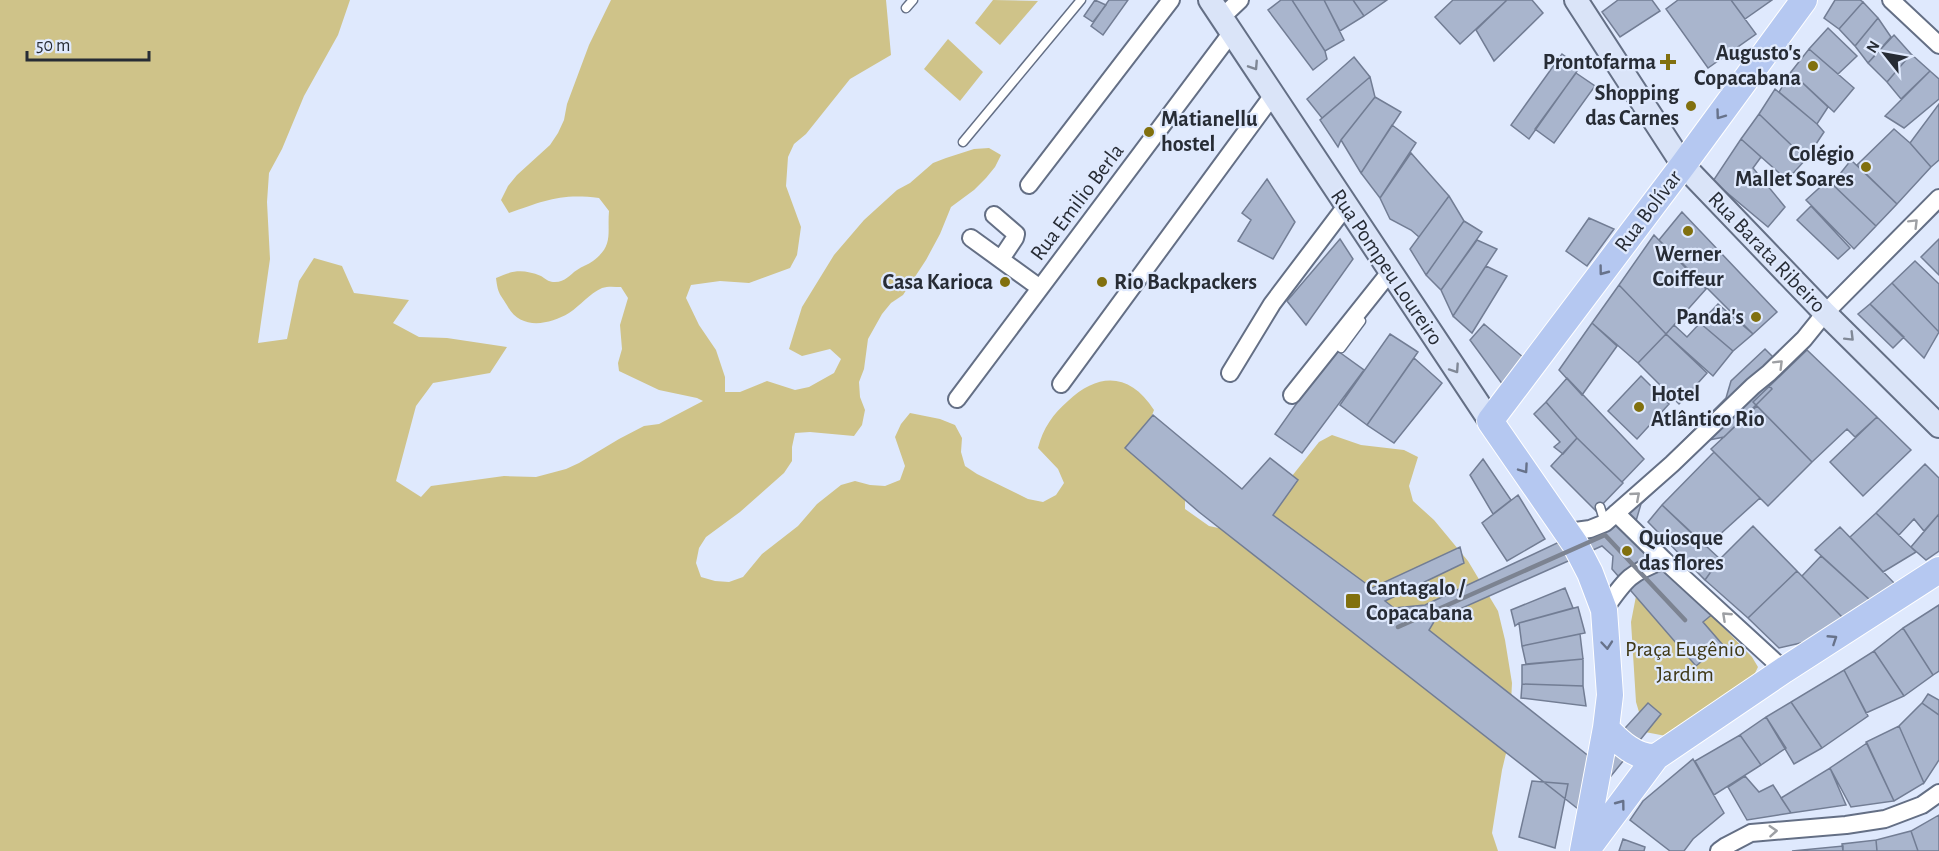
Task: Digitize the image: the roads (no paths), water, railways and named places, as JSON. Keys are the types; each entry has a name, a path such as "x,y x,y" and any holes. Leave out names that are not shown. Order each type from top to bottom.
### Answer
{"main road":[{"name":"Rua Barata Ribeiro","path":"1576,0 1683,165 1825,313 1939,426"},
{"name":"Rua Bolívar","path":"1490,421 1804,0"},
{"name":"Rua Pompeu Loureiro","path":"1221,16 1490,421 1568,532"},
{"path":"1568,532 1590,573 1604,610 1610,677 1606,728 1584,851"},
{"path":"1584,851 1656,757 1784,670 1939,570"},
{"path":"1606,728 1620,743 1644,758 1656,757"}],"street":[{"path":"1029,185 1171,0"},
{"name":"Rua Emilio Berla","path":"957,399 1040,288 1221,16 1240,0"},
{"path":"1891,0 1939,45"},
{"path":"1061,384 1273,95"},
{"path":"1568,532 1590,529 1672,464 1804,339 1825,313 1939,198"},
{"path":"1230,373 1272,303 1346,206"},
{"path":"994,214 1016,234 1001,259"},
{"path":"971,237 1040,288"},
{"path":"1292,395 1392,275"},
{"path":"1607,514 1664,560 1784,670"},
{"path":"1604,610 1628,577 1664,560"},
{"path":"1719,851 1751,833 1846,825 1885,819 1922,805 1939,793"}],"lane":[{"path":"906,8 913,0"},
{"path":"963,142 1081,0"},
{"path":"1341,348 1392,275"}],"railway":[{"path":"1398,627 1605,535 1685,620"}],"place":[{"name":"Prontofarma","path":"1668,62"},
{"name":"Augusto's Copacabana","path":"1813,66"},
{"name":"Shopping das Carnes","path":"1691,106"},
{"name":"Matianellu hostel","path":"1149,132"},
{"name":"Colégio Mallet Soares","path":"1866,167"},
{"name":"Werner Coiffeur","path":"1688,231"},
{"name":"Casa Karioca","path":"1005,282"},
{"name":"Rio Backpackers","path":"1102,282"},
{"name":"Panda's","path":"1756,317"},
{"name":"Hotel Atlântico Rio","path":"1639,407"},
{"name":"Quiosque das flores","path":"1627,551"},
{"name":"Cantagalo / Copacabana","path":"1353,601"}],"park label":[{"name":"Praça Eugênio Jardim","path":"1685,662"}]}
